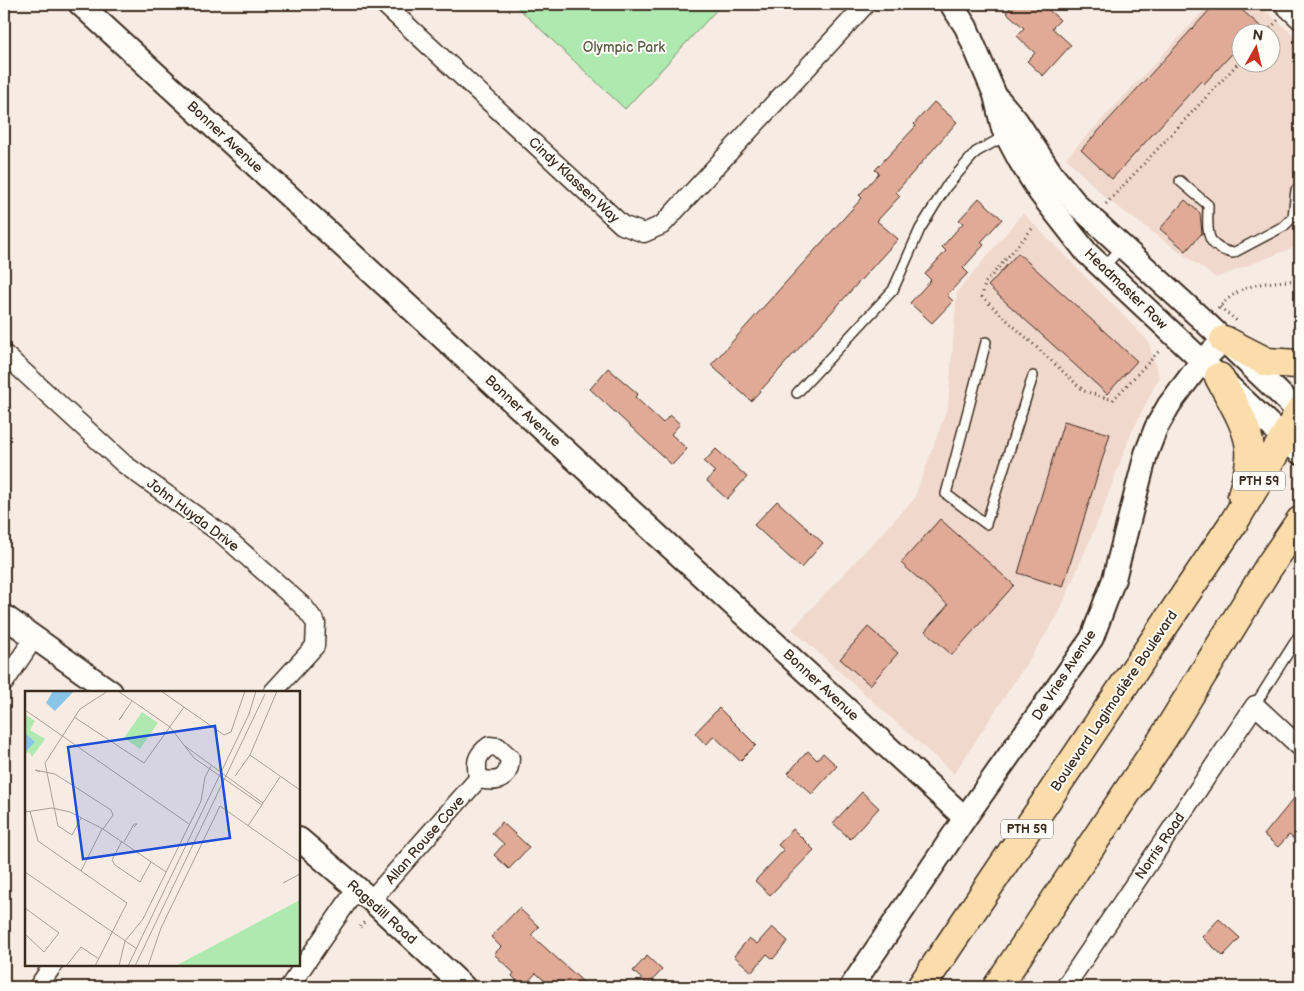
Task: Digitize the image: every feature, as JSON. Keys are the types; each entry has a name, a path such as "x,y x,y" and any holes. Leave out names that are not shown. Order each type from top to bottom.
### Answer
{"main road":[{"path":"1215,332 1266,362 1300,363"},
{"path":"1211,369 1241,416 1250,448 1249,471 1234,522"},
{"name":"Boulevard Lagimodière Boulevard","path":"921,987 1234,522 1292,446 1300,412"},
{"path":"997,987 1164,737 1268,568 1300,521"},
{"path":"1268,568 1300,550"}],"street":[{"name":"Bonner Avenue","path":"80,4 965,818"},
{"name":"Cindy Klassen Way","path":"384,4 622,225 644,233 662,225 866,4"},
{"name":"Headmaster Row","path":"951,4 966,27 995,95 1003,129 1013,130 1078,206 1300,412"},
{"path":"1283,4 1300,20"},
{"name":"Headmaster Row","path":"1013,130 1040,194 1086,253 1292,446"},
{"name":"De Vries Avenue","path":"851,987 965,818 1092,638 1114,579 1146,454 1152,438 1169,405 1211,369 1215,332"},
{"name":"John Huyda Drive","path":"4,354 124,464 223,535 304,607 316,623 314,646 274,691"},
{"path":"4,616 109,691"},
{"path":"4,683 34,638"},
{"path":"1255,705 1300,747"},
{"name":"Norris Road","path":"1065,987 1255,705"},
{"name":"Allan Rouse Cove","path":"288,987 364,894 478,779"},
{"name":"Ragsdill Road","path":"300,840 364,894 464,987"},
{"path":"38,987 52,966"}],"lane":[{"path":"797,393 893,290 920,229 946,187 976,152 1013,130"},
{"path":"1180,181 1208,205 1210,240 1224,251 1233,253 1284,226 1293,217 1296,190"},
{"path":"1103,268 1122,247"},
{"path":"986,342 946,494 986,524 1033,376"},
{"path":"1255,705 1300,634"}],"path":[{"path":"1106,204 1232,70"},
{"path":"1032,229 985,283 982,297 1084,391 1113,400 1160,350"},
{"path":"1215,332 1225,301 1237,292 1253,285 1300,280"}],"shaded area":[{"path":"1210,4 1258,4 1278,22 1232,22 1232,72 1282,72 1282,25 1300,41 1300,245 1216,278 1107,199 1066,158"},
{"path":"1023,213 1148,341 1159,377 1131,434 1101,514 1057,617 954,774 792,629 914,499 948,406 957,292"}],"green space":[{"name":"Olympic Park","path":"514,4 722,4 625,109"}],"building":[{"path":"1014,4 1042,4 1060,20 1052,28 1071,45 1043,76 1027,61 1035,53 1017,36 1024,28 1006,12"},
{"path":"1215,4 1235,4 1256,22 1232,22 1232,54 1204,84 1201,81 1112,179 1081,150"},
{"path":"934,102 957,122 896,192 900,196 877,221 898,239 751,401 711,365 862,198 859,195 879,173 875,170 916,126 914,124"},
{"path":"979,198 1002,219 981,242 984,245 963,268 968,273 947,295 953,301 932,323 910,303 931,280 925,274 946,251 942,247 963,223 959,220"},
{"path":"1185,200 1200,213 1202,233 1186,251 1160,229"},
{"path":"1018,253 1137,361 1107,394 988,286"},
{"path":"608,368 638,394 635,397 663,423 670,415 680,424 671,434 687,449 672,465 590,389"},
{"path":"1064,421 1110,434 1063,587 1018,573"},
{"path":"716,449 747,477 727,499 707,481 715,472 704,462"},
{"path":"777,501 823,543 801,568 754,525"},
{"path":"940,519 1014,585 952,655 925,631 948,605 901,563"},
{"path":"868,627 898,653 870,685 840,659"},
{"path":"719,708 756,745 740,761 714,736 706,745 695,733"},
{"path":"808,751 817,760 823,753 837,766 812,794 788,773"},
{"path":"1300,791 1300,844 1289,835 1278,847 1264,835"},
{"path":"862,792 879,808 850,839 833,823"},
{"path":"502,822 529,847 509,869 494,855 504,844 492,833"},
{"path":"793,829 814,850 770,895 755,881 784,850 778,845"},
{"path":"519,908 539,927 531,935 589,987 551,987 536,973 523,987 512,976 514,973 494,954 501,947 491,937"},
{"path":"1219,919 1240,938 1223,956 1202,937"},
{"path":"772,927 788,941 773,959 767,954 752,972 734,956 749,938 757,944"},
{"path":"647,956 662,970 648,985 633,971"}]}
